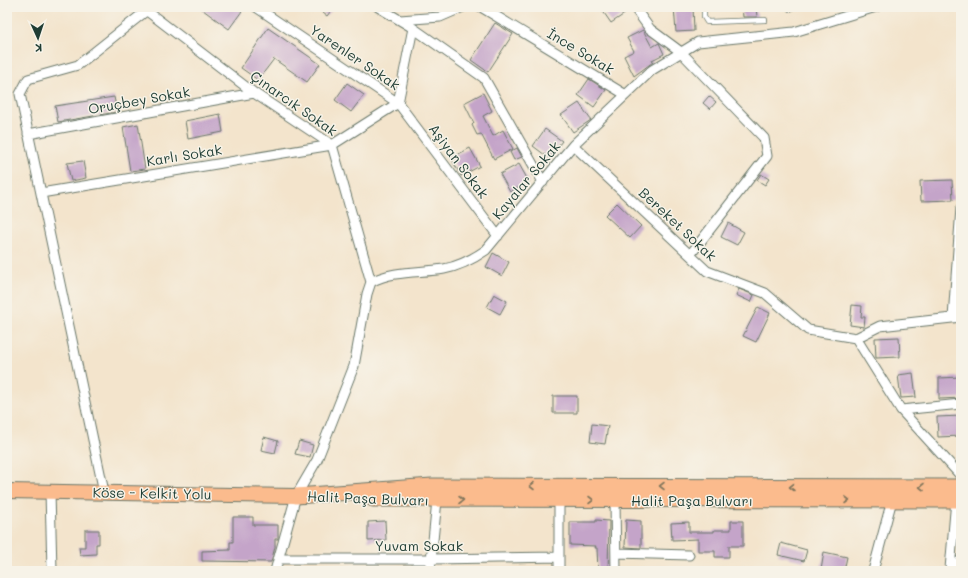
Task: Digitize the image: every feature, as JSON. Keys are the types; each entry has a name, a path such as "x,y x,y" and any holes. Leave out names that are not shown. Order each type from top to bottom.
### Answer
{"highway":[{"name":"Halit Paşa Bulvarı","path":"296,496 432,486 959,496"},
{"name":"Halit Paşa Bulvarı","path":"296,496 436,500 892,500 959,496"}],"main road":[{"name":"Köse - Kelkit Yolu","path":"7,491 296,496"}],"street":[{"name":"Yarenler Sokak","path":"256,7 398,103"},
{"path":"378,7 413,28 484,78 543,182"},
{"path":"399,20 440,17 463,7"},
{"name":"İnce Sokak","path":"481,7 626,95"},
{"path":"634,7 650,29 681,52 764,138 766,156 690,255"},
{"name":"Kayalar Sokak","path":"371,282 381,276 446,269 471,260 486,250 573,145 652,70 698,42 794,32 876,7"},
{"path":"104,492 20,94 28,79 78,65 149,9"},
{"name":"Çınarcık Sokak","path":"149,9 254,93 332,145 371,282"},
{"path":"332,145 398,103 413,28"},
{"name":"Oruçbey Sokak","path":"28,134 254,93"},
{"name":"Aşiyan Sokak","path":"398,103 498,236"},
{"name":"Karlı Sokak","path":"41,193 332,145"},
{"name":"Bereket Sokak","path":"573,145 707,271 765,293 808,330 856,338"},
{"path":"961,208 957,318 880,326 856,338 901,410 961,476"},
{"path":"275,571 296,496 317,460 354,366 367,294 371,282"},
{"path":"901,410 961,404"},
{"path":"50,491 52,571"},
{"path":"952,570 959,496"},
{"path":"430,571 436,500"},
{"path":"559,500 559,571"},
{"path":"615,500 616,571"},
{"path":"872,571 892,500"},
{"path":"616,553 689,555"},
{"name":"Yuvam Sokak","path":"278,559 431,560 559,557"},
{"path":"952,570 961,560"}],"lane":[{"path":"704,7 704,17 707,22 765,20"}],"building":[{"path":"199,7 236,7 242,11 229,29"},
{"path":"315,7 334,7 327,16"},
{"path":"600,7 626,7 629,11 611,23"},
{"path":"674,7 693,7 694,31 676,32"},
{"path":"742,7 756,7 757,17 743,17"},
{"path":"495,23 513,34 488,72 471,60"},
{"path":"268,28 320,64 307,82 274,59 258,80 241,68"},
{"path":"643,30 652,47 659,43 664,54 652,60 653,62 634,76 624,56 634,51 627,38"},
{"path":"589,79 606,90 594,107 578,95"},
{"path":"347,83 364,95 351,112 335,100"},
{"path":"483,93 492,111 483,116 493,136 503,130 513,149 494,159 481,134 477,135 472,125 474,123 464,103"},
{"path":"709,96 716,102 710,109 703,103"},
{"path":"114,97 117,112 58,122 55,106"},
{"path":"579,103 591,120 573,132 561,115"},
{"path":"220,114 223,132 188,139 185,121"},
{"path":"138,124 145,169 130,171 123,127"},
{"path":"545,129 562,141 549,158 533,146"},
{"path":"470,148 480,166 461,176 451,158"},
{"path":"517,148 522,157 514,160 510,152"},
{"path":"83,161 86,178 71,181 67,163"},
{"path":"519,164 529,182 510,192 500,174"},
{"path":"761,174 769,179 765,185 757,180"},
{"path":"952,180 953,200 921,201 920,181"},
{"path":"617,203 641,226 630,238 605,215"},
{"path":"728,223 744,232 737,245 721,237"},
{"path":"493,253 509,262 502,276 486,267"},
{"path":"739,289 754,295 751,302 736,295"},
{"path":"494,294 507,301 500,314 487,307"},
{"path":"852,305 862,306 861,317 865,317 864,327 850,325"},
{"path":"758,307 770,313 756,342 743,336"},
{"path":"899,337 900,357 876,358 875,338"},
{"path":"913,373 916,397 901,398 898,375"},
{"path":"961,377 961,398 939,399 939,378"},
{"path":"553,396 577,396 577,413 553,413"},
{"path":"961,416 961,436 938,437 937,417"},
{"path":"592,424 608,426 605,444 590,442"},
{"path":"264,437 278,441 275,453 261,450"},
{"path":"299,441 313,445 310,457 295,454"},
{"path":"233,517 253,517 253,525 278,525 278,539 275,539 275,547 271,562 202,561 202,551 230,550 230,542 233,542"},
{"path":"596,520 609,521 608,571 598,571 596,546 570,545 570,522 596,522"},
{"path":"626,520 641,521 641,548 625,547"},
{"path":"385,521 386,540 368,541 368,522"},
{"path":"731,521 743,521 743,546 729,546 729,557 715,557 715,551 698,551 698,539 672,540 671,523 689,522 689,532 714,532 714,530 731,530"},
{"path":"85,530 99,530 99,544 96,544 96,554 80,555 79,547 85,547"},
{"path":"781,543 807,550 804,561 778,555"},
{"path":"824,552 847,557 844,571 821,570"}]}
